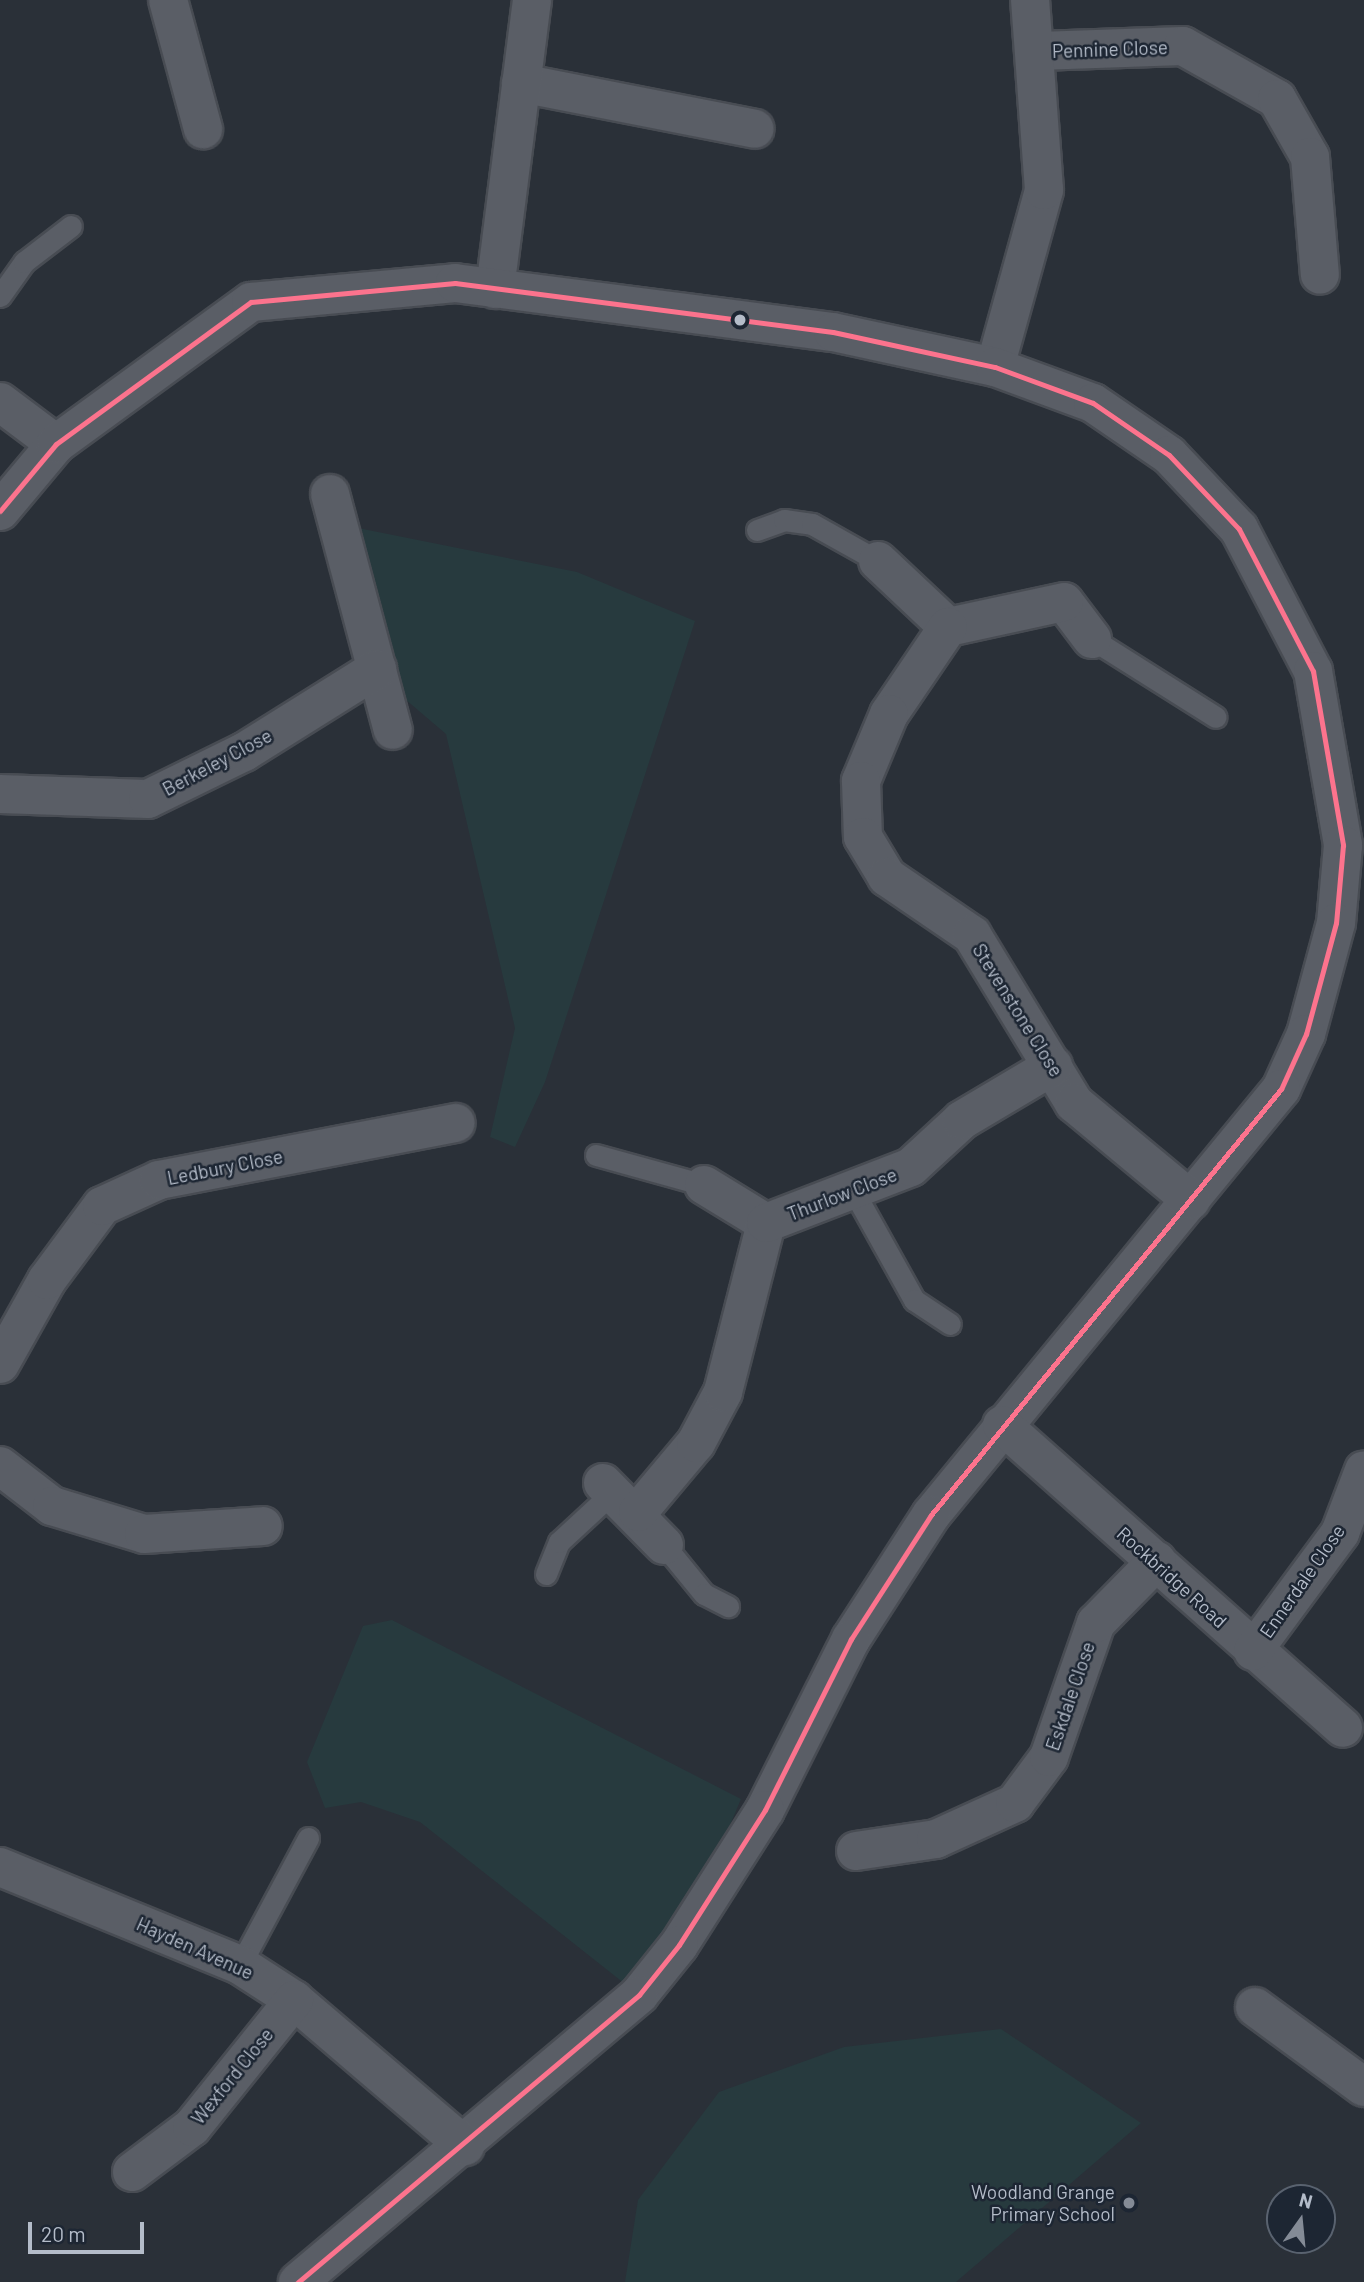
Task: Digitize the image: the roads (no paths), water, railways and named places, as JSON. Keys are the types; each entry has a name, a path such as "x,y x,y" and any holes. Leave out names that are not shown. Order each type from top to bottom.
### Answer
{"street":[{"path":"168,0 204,129"},
{"path":"495,289 532,0"},
{"name":"Pennine Close","path":"995,368 1044,190 1038,51 1030,0"},
{"name":"Pennine Close","path":"1038,51 1183,46 1277,99 1310,157 1320,275"},
{"path":"521,83 755,129"},
{"path":"0,511 56,444 251,302 455,283 833,332 995,368 1093,403 1169,455 1239,529 1313,671 1354,847 1306,1034 1281,1089 1002,1424 931,1515 851,1639 765,1811 679,1945 639,1995 465,2146 298,2282"},
{"path":"0,402 56,444"},
{"path":"330,494 393,730"},
{"path":"878,561 948,627 1065,602 1091,639"},
{"name":"Stevenstone Close","path":"948,627 889,714 861,781 863,837 887,877 972,935 1074,1103 1191,1200"},
{"name":"Berkeley Close","path":"0,794 148,799 244,752 377,669"},
{"name":"Thurlow Close","path":"766,1223 854,1192 911,1167 962,1120 1053,1066"},
{"name":"Ledbury Close","path":"0,1364 47,1280 102,1206 159,1180 456,1124"},
{"name":"Thurlow Close","path":"704,1185 766,1223"},
{"name":"Thurlow Close","path":"618,1496 696,1443 723,1392 766,1223"},
{"name":"Rockbridge Road","path":"1002,1424 1157,1561 1253,1651 1343,1728"},
{"path":"0,1466 52,1506 144,1534 263,1526"},
{"name":"Ennerdale Close","path":"1253,1651 1340,1533 1364,1470"},
{"path":"618,1496 664,1545"},
{"name":"Eskdale Close","path":"856,1851 936,1839 1014,1804 1049,1758 1096,1623 1157,1561"},
{"name":"Hayden Avenue","path":"0,1867 240,1965 294,2000 465,2146"},
{"name":"Wexford Close","path":"132,2172 192,2127 294,2000"},
{"path":"1255,2007 1364,2087"}],"lane":[{"path":"0,296 24,262 71,226"},
{"path":"757,530 784,520 812,524 878,561"},
{"path":"1091,639 1216,717"},
{"path":"596,1154 704,1185"},
{"path":"854,1192 914,1300 950,1324"},
{"path":"546,1574 559,1542 618,1496"},
{"path":"664,1545 704,1594 728,1606"},
{"path":"240,1965 308,1838"}],"place":[{"name":"Woodland Grange Primary School","path":"1129,2203"}]}
